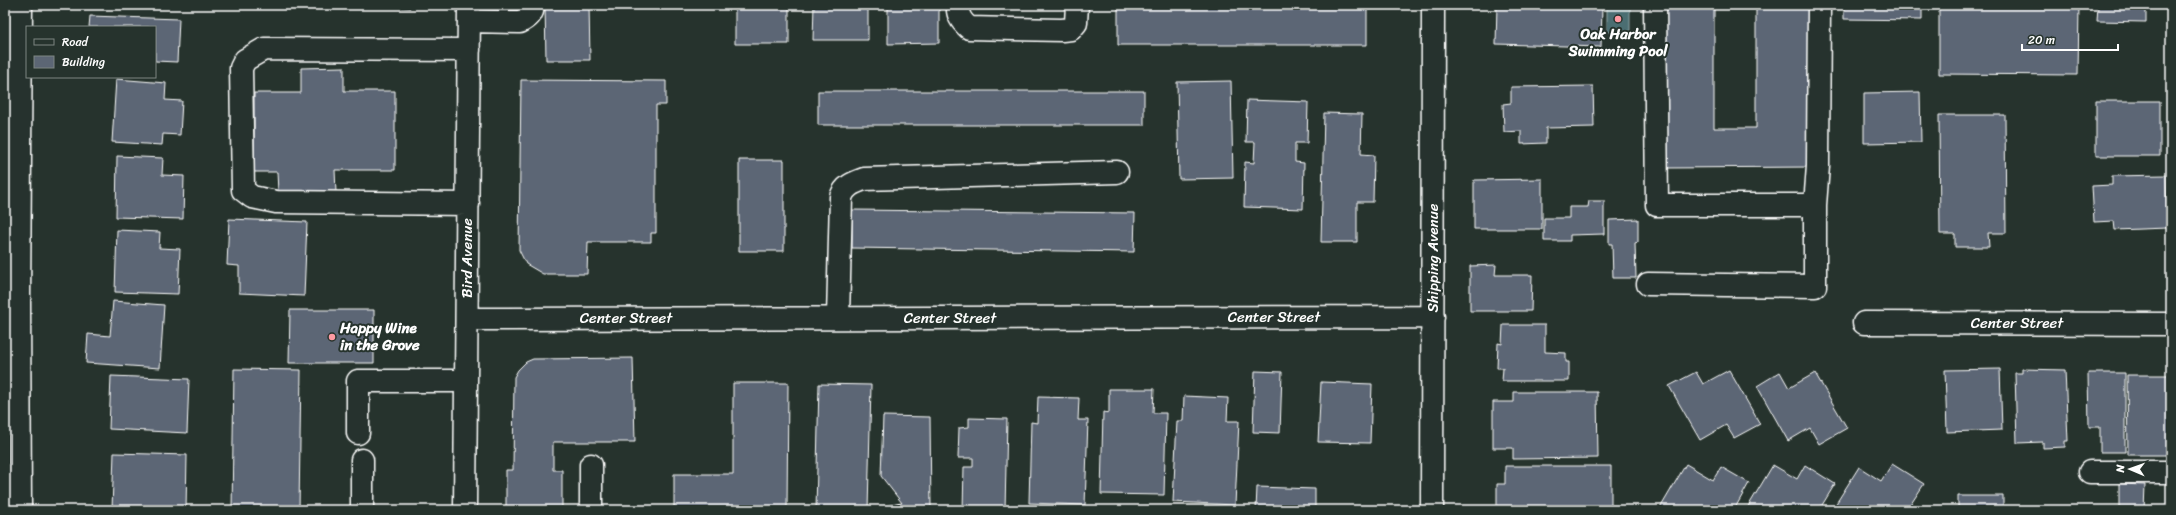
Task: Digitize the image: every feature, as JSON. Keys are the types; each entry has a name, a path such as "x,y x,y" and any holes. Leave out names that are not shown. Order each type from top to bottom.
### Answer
{"street":[{"path":"20,510 12,346 21,5"},
{"path":"469,13 520,22 527,18 533,10 533,5"},
{"path":"958,5 958,13 963,23 969,28 1062,30 1071,29 1076,23 1077,5"},
{"name":"Shipping Avenue","path":"1432,510 1433,5"},
{"path":"1655,5 1657,205 1815,205"},
{"path":"1648,284 1815,286 1815,205 1818,166 1819,5"},
{"name":"Bird Avenue","path":"465,510 469,13"},
{"path":"468,204 276,202 252,197 243,190 240,68 245,60 264,49 469,50"},
{"path":"838,318 841,197 844,189 852,184 864,179 1118,172"},
{"name":"Center Street","path":"467,318 1433,317"},
{"name":"Center Street","path":"1864,323 2171,324"},
{"path":"358,433 358,381 466,381"},
{"path":"362,460 362,510"},
{"path":"591,465 591,510"},
{"path":"2090,472 2171,472"}],"water":[{"name":"Oak Harbor Swimming Pool","path":"1607,5 1630,5 1630,33 1607,32"}],"building":[{"path":"410,5 410,8 372,6"},
{"path":"545,5 589,5 590,60 546,60"},
{"path":"735,5 789,5 789,44 735,44"},
{"path":"814,5 868,5 868,40 813,40"},
{"path":"888,5 939,5 939,43 888,44"},
{"path":"1118,5 1367,5 1367,45 1118,45"},
{"path":"1497,5 1602,6 1601,47 1496,44"},
{"path":"1664,5 1714,5 1714,128 1756,128 1756,5 1810,5 1811,167 1666,168"},
{"path":"1844,5 1922,5 1922,20 1844,19"},
{"path":"1939,5 2079,5 2078,75 1939,74"},
{"path":"2098,5 2146,5 2146,22 2097,21"},
{"path":"90,16 179,19 177,62 156,61 156,26 89,26"},
{"path":"344,67 344,91 395,91 395,170 335,170 336,193 278,192 277,172 254,172 254,93 301,93 301,68"},
{"path":"116,79 166,83 165,100 182,101 180,135 163,134 162,145 112,142"},
{"path":"521,80 666,81 666,105 656,105 656,233 651,233 651,242 588,242 587,274 543,274 526,264 519,250"},
{"path":"1231,81 1233,178 1179,179 1177,82"},
{"path":"1593,86 1594,127 1546,128 1546,143 1521,144 1521,131 1504,132 1503,104 1511,103 1511,87"},
{"path":"818,91 1144,91 1144,125 818,125"},
{"path":"1920,92 1921,142 1864,143 1864,93"},
{"path":"1247,100 1308,102 1307,143 1295,143 1295,162 1304,163 1303,209 1244,207 1245,162 1254,163 1255,142 1246,142"},
{"path":"2096,101 2160,101 2160,156 2096,156"},
{"path":"1324,113 1362,114 1361,154 1374,155 1373,202 1357,202 1357,242 1321,242"},
{"path":"1939,115 2005,115 2006,233 1988,233 1989,247 1955,247 1955,234 1940,234"},
{"path":"117,156 163,158 162,175 184,176 183,219 116,217"},
{"path":"739,160 784,160 784,251 739,251"},
{"path":"2166,175 2167,228 2115,230 2114,221 2094,222 2092,186 2112,185 2112,176"},
{"path":"1542,179 1542,229 1474,229 1474,180"},
{"path":"1589,201 1604,201 1604,234 1570,235 1570,241 1544,241 1544,218 1569,218 1569,207 1588,207"},
{"path":"852,210 1135,213 1134,252 852,248"},
{"path":"229,219 307,222 304,296 239,293 239,266 227,265"},
{"path":"1638,219 1638,242 1635,243 1636,278 1613,278 1612,244 1609,244 1609,220"},
{"path":"117,230 160,232 159,248 180,249 178,294 115,292"},
{"path":"1496,265 1495,275 1532,275 1531,311 1470,311 1470,266"},
{"path":"113,301 164,305 160,368 86,363 88,334 110,336"},
{"name":"Happy Wine in the Grove","path":"290,310 374,310 374,363 289,363"},
{"path":"1503,325 1545,325 1545,352 1566,353 1566,362 1569,362 1569,381 1502,381 1503,368 1497,368 1498,343 1502,344"},
{"path":"633,358 635,442 553,442 553,470 562,470 562,510 506,510 506,470 513,470 514,377 518,370 526,362 533,359"},
{"path":"234,369 301,370 299,510 232,510"},
{"path":"2000,369 2002,430 1947,432 1945,370"},
{"path":"2022,369 2065,370 2068,441 2065,441 2065,447 2043,448 2043,442 2017,443 2015,373 2022,373"},
{"path":"1729,370 1760,424 1734,438 1726,425 1700,440 1669,386 1696,372 1703,384"},
{"path":"1255,371 1282,372 1280,433 1253,432"},
{"path":"1780,372 1789,388 1815,373 1847,428 1819,444 1810,428 1788,441 1757,386"},
{"path":"2088,373 2125,373 2125,452 2100,452 2100,427 2089,427"},
{"path":"2127,375 2169,375 2169,380 2171,380 2171,455 2128,455"},
{"path":"111,376 189,379 187,433 109,429"},
{"path":"1321,382 1372,384 1370,443 1318,442"},
{"path":"733,383 788,383 787,510 674,510 674,474 733,474"},
{"path":"819,384 871,385 868,510 816,510"},
{"path":"1109,389 1154,389 1153,413 1166,413 1164,495 1101,494 1103,412 1109,413"},
{"path":"1514,392 1597,392 1598,458 1513,459 1513,448 1493,448 1493,402 1514,402"},
{"path":"1184,396 1228,398 1227,421 1239,421 1235,505 1173,502 1177,421 1183,421"},
{"path":"1038,397 1079,398 1078,420 1088,420 1085,505 1029,503 1031,422 1037,423"},
{"path":"883,416 930,417 931,510 883,510 884,506 902,503 881,476"},
{"path":"969,418 1007,419 1005,510 963,510 964,467 973,467 973,458 958,458 959,428 969,427"},
{"path":"114,453 187,455 186,510 112,509"},
{"path":"1686,464 1713,480 1721,467 1749,483 1734,510 1659,510"},
{"path":"1892,464 1924,484 1907,510 1832,510 1859,467 1881,481"},
{"path":"1773,465 1797,479 1805,465 1835,484 1819,510 1746,510"},
{"path":"1505,466 1611,466 1611,510 1497,510 1497,484 1505,484"},
{"path":"2119,484 2145,485 2144,510 2119,510"},
{"path":"1257,487 1315,489 1315,510 1256,510"},
{"path":"1958,496 2003,496 2003,510 1958,510"}],"place":[{"name":"Oak Harbor Swimming Pool","path":"1618,19"},
{"name":"Happy Wine in the Grove","path":"332,337"}]}
